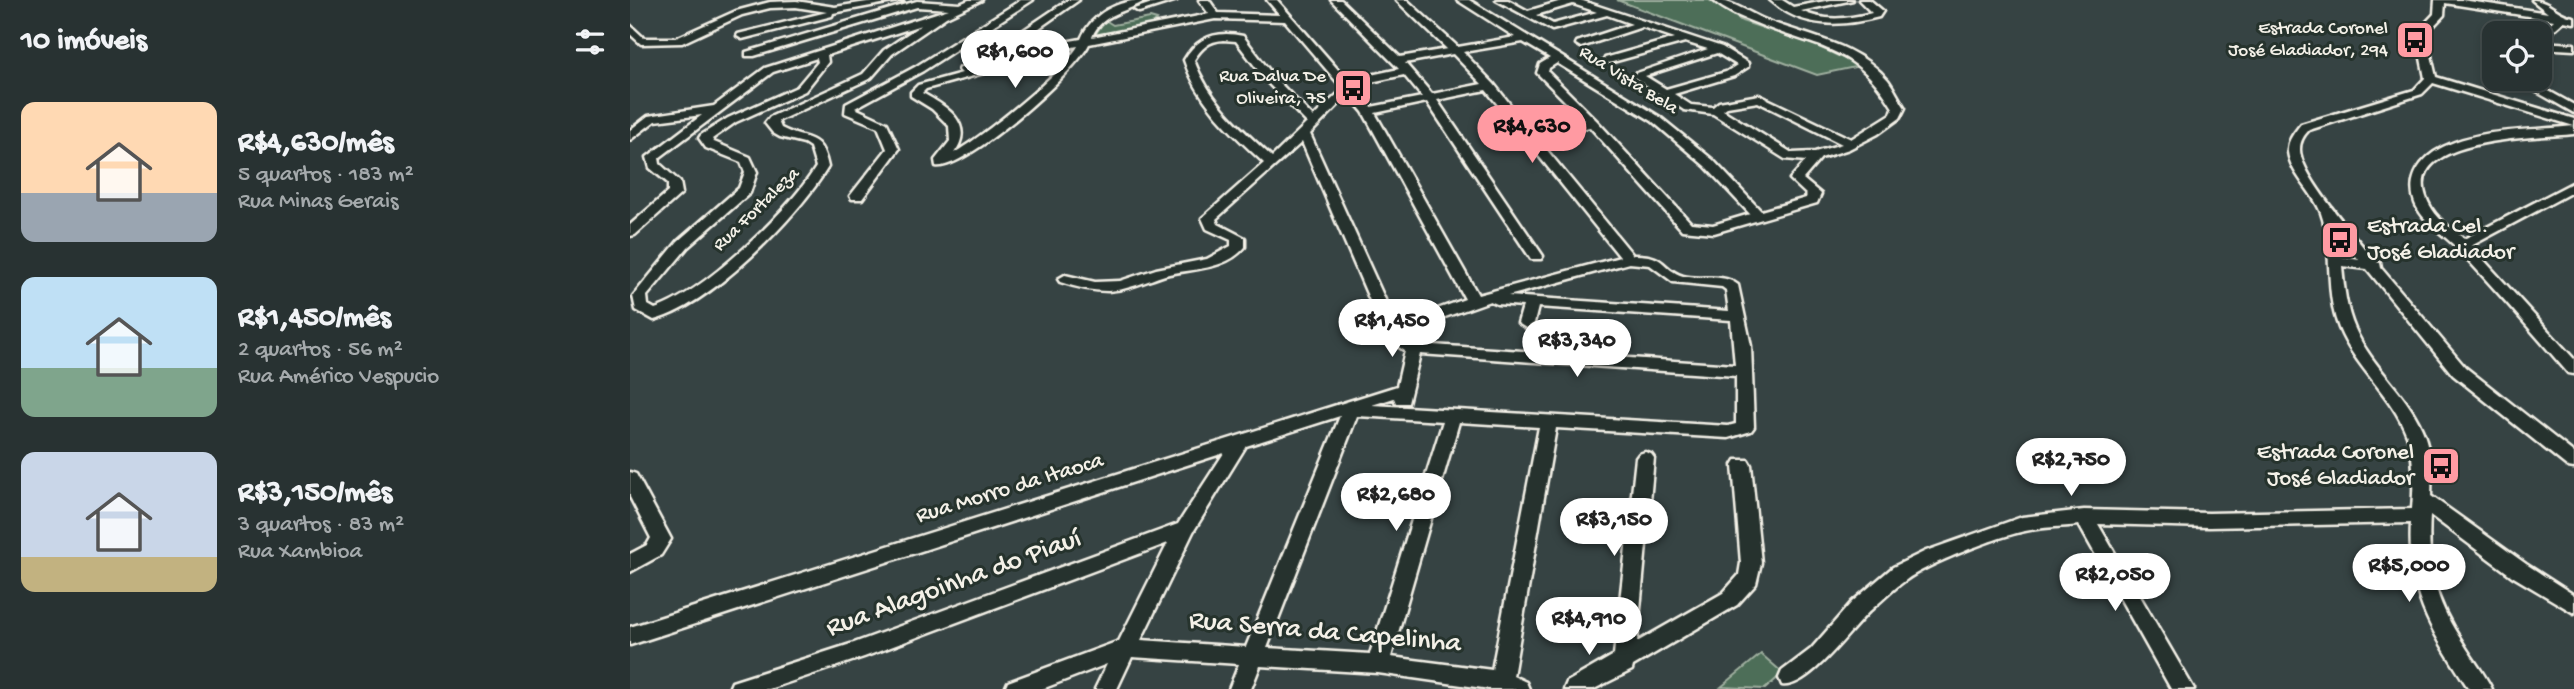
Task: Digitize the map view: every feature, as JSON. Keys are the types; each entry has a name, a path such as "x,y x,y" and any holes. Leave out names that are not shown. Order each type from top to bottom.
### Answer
{"street":[{"path":"742,36 849,9 898,0"},
{"path":"630,232 676,194 674,182 654,165 653,157 763,74 943,15 977,0"},
{"path":"857,196 893,149 883,125 849,111 850,106 919,69 1028,0"},
{"path":"1074,0 1004,48 915,92 940,107 956,133 955,142 940,163 947,163 962,153 1072,62 1092,26 1100,18 1140,4 1172,0"},
{"path":"1203,0 1215,16"},
{"path":"1272,0 1368,111 1480,300"},
{"path":"1336,0 1403,66 1430,99 1536,256"},
{"path":"1401,0 1458,51 1490,86 1629,259"},
{"name":"Rua Vista Bela","path":"1462,0 1656,119 1709,163 1758,215"},
{"path":"1501,0 1552,27 1608,12"},
{"path":"1527,14 1572,0 1638,25 1718,49 1744,65 1743,68 1665,93"},
{"path":"1557,59 1544,66 1542,73 1593,122 1687,227 1714,229 1815,197 1796,179 1815,158 1893,119 1898,113 1898,105 1887,85 1870,66 1839,48 1738,14 1718,0"},
{"path":"1775,0 1815,22 1838,23 1877,14 1864,0"},
{"path":"1790,10 1848,0"},
{"path":"2431,79 2421,33 2439,15 2441,0 2574,20"},
{"path":"2537,0 2561,19"},
{"path":"630,28 636,41 678,41 739,13 770,5 796,4 825,10 849,9"},
{"path":"750,54 917,4 965,7"},
{"name":"Rua Fortaleza","path":"822,53 823,62 807,85 732,120 705,138 710,145 746,160 751,172 748,184 735,201 683,244 649,282 638,303 654,315 672,311 711,281 802,199 818,177 822,167 817,146 813,142 776,131 771,123 774,119 867,76 888,52 943,15"},
{"path":"946,79 1005,64 1036,50 1215,16 1290,18"},
{"path":"2552,27 2561,19"},
{"path":"1581,44 1638,25"},
{"path":"1272,164 1240,133 1205,91 1189,60 1200,43 1220,37 1239,38 1309,128 1391,331 1396,338 1413,349 1743,371"},
{"path":"1065,279 1087,286 1127,285 1160,272 1207,263 1233,252 1238,247 1238,238 1212,226 1209,218 1245,182 1272,164 1347,86 1403,66 1458,51 1525,38"},
{"path":"1609,60 1683,39"},
{"path":"2552,46 2574,47"},
{"path":"1718,49 1636,75 1688,108 1716,111 1789,156 1815,158"},
{"path":"2431,79 2574,123"},
{"path":"2431,79 2418,92 2397,101 2305,127 2297,134 2293,145 2294,157 2328,213 2375,266 2459,371 2574,462"},
{"path":"1368,111 1490,86"},
{"path":"2540,91 2574,110"},
{"path":"1716,111 1723,104 1759,98 1850,142"},
{"path":"630,119 717,109"},
{"path":"630,136 652,118"},
{"path":"1530,136 1593,122"},
{"path":"2574,130 2473,142 2435,155 2421,171 2418,191 2425,210 2462,245 2574,369"},
{"path":"2462,245 2552,195 2574,186"},
{"path":"2552,195 2574,199"},
{"path":"2328,213 2336,261 2338,305 2347,329 2364,360 2406,416 2417,436 2424,475 2420,507 2424,588 2435,614 2481,689"},
{"path":"1240,689 1352,407 1728,432 1739,431 1745,427 1740,316 1733,288 1726,283 1680,280 1654,260 1629,259 1480,300 1391,331"},
{"path":"2336,261 2375,266"},
{"path":"1480,300 1740,316"},
{"path":"1526,323 1532,303"},
{"path":"1398,412 1413,349"},
{"name":"Rua Morro da Itaoca","path":"630,636 1405,389"},
{"path":"1378,664 1453,415"},
{"path":"1510,685 1548,422"},
{"path":"1106,689 1185,529 1241,440"},
{"path":"1624,663 1644,458"},
{"path":"1575,689 1624,663 1730,599 1749,578 1751,543 1742,465"},
{"path":"630,479 662,539 654,550 630,564"},
{"path":"1790,678 1819,655 1858,608 1900,573 1933,556 2022,524 2084,517 2209,520 2420,507 2574,605"},
{"path":"2084,517 2183,689"},
{"name":"Rua Alagoinha do Piauí","path":"740,689 856,651 1185,529"},
{"path":"1016,689 1125,648"},
{"name":"Rua Serra da Capelinha","path":"1125,648 1378,664 1510,685"}],"green space":[{"path":"1617,0 1709,0 1742,21 1815,45 1860,66 1817,75"},
{"path":"1150,18 1157,20 1151,26 1093,38 1105,20 1113,25"},
{"path":"1761,654 1783,673 1765,689 1721,687"}],"place":[{"name":"Estrada Coronel José Gladiador, 294","path":"2415,40"},
{"name":"Rua Dalva De Oliveira, 75","path":"1353,88"},
{"name":"Estrada Cel. José Gladiador","path":"2340,240"},
{"name":"Estrada Coronel José Gladiador","path":"2441,466"}]}
